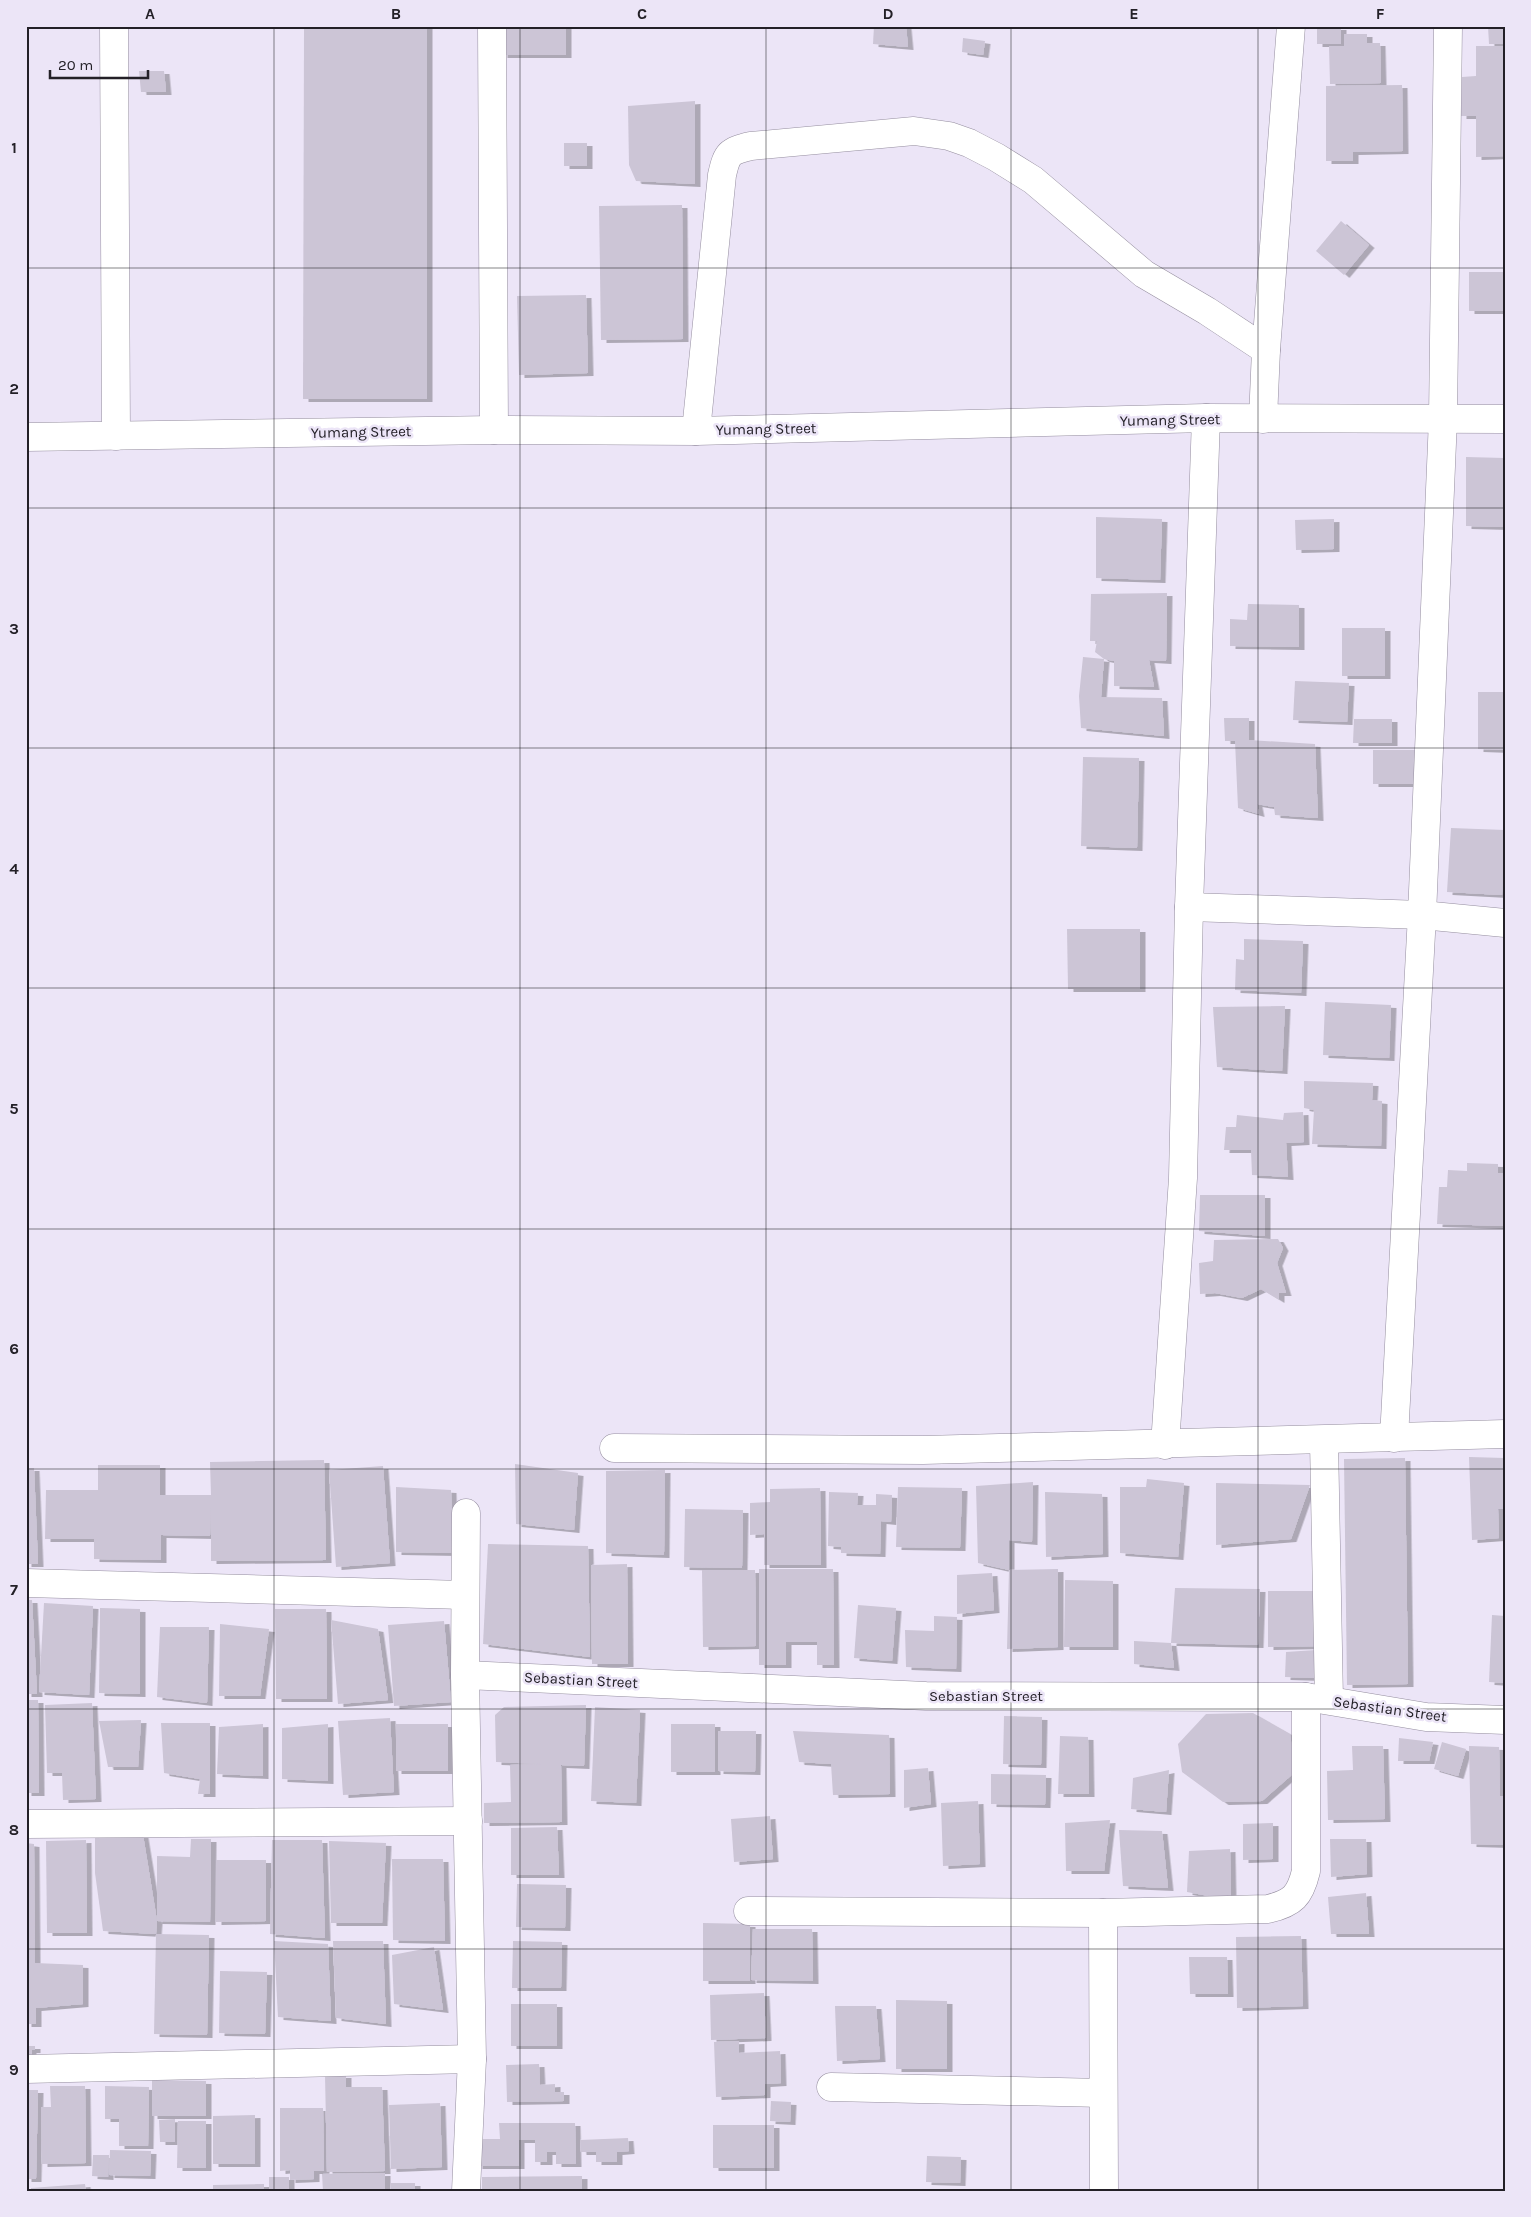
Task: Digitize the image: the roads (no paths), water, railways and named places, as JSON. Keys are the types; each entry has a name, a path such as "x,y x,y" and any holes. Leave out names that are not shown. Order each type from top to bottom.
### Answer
{"street":[{"path":"114,26 116,436"},
{"path":"492,26 494,430"},
{"path":"1263,419 1266,350 1291,26"},
{"path":"1394,1438 1422,915 1443,419 1448,26"},
{"path":"696,431 722,175 726,157 735,150 751,146 914,131 949,136 969,143 1033,180 1144,274 1207,311 1266,350"},
{"path":"1165,1445 1181,1213 1189,907 1206,418"},
{"name":"Yumang Street","path":"26,437 494,430 696,431 1206,418 1505,419"},
{"path":"1189,907 1422,915 1505,923"},
{"path":"614,1448 923,1450 1324,1441 1505,1434"},
{"path":"748,1911 1103,1913 1268,1910 1283,1906 1294,1898 1302,1889 1306,1871 1317,1698 1324,1441"},
{"path":"466,1514 464,1595 472,2059 466,2191"},
{"path":"26,1583 464,1595"},
{"name":"Sebastian Street","path":"465,1675 926,1696 1317,1698 1426,1717 1505,1720"},
{"path":"26,1824 468,1821"},
{"path":"1103,1913 1104,2191"},
{"path":"26,2069 472,2059"},
{"path":"831,2087 1103,2093"}]}
